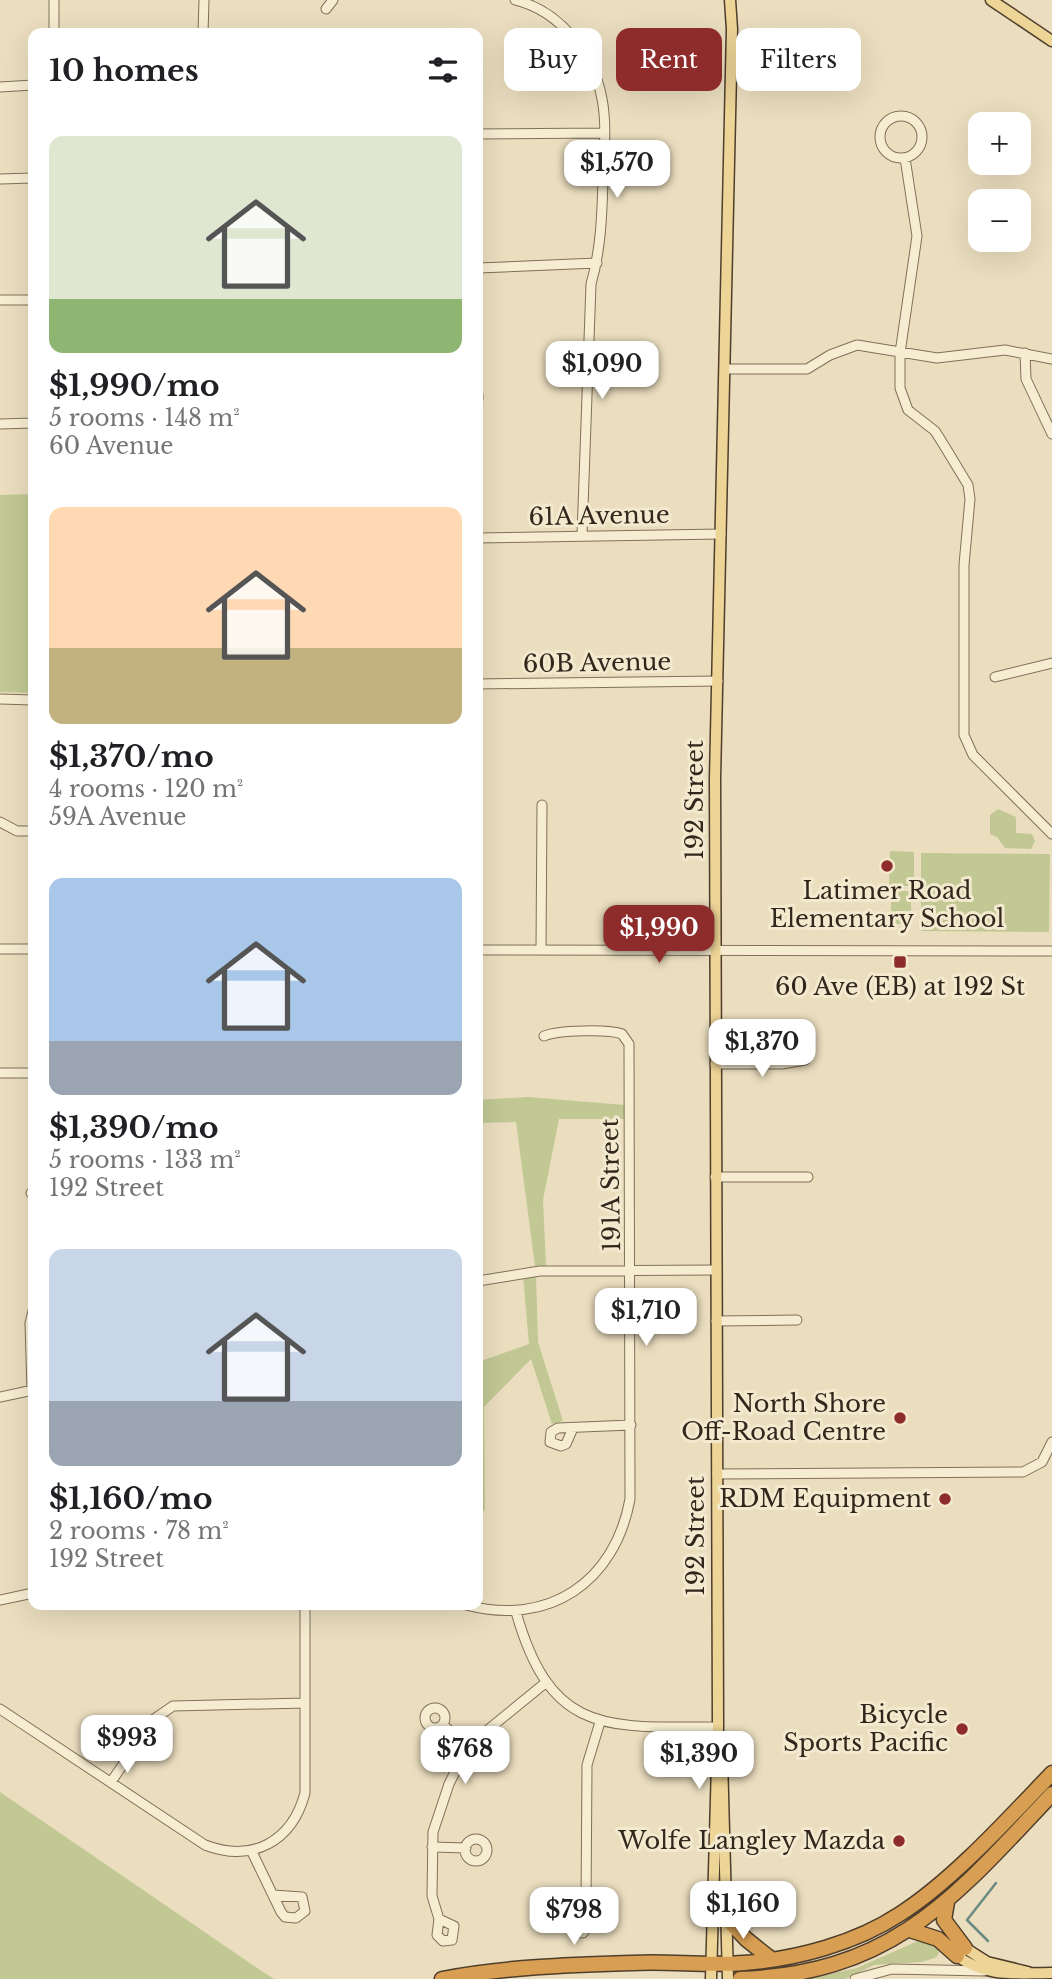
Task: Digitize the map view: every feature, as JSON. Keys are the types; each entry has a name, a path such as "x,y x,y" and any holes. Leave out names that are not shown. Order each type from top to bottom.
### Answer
{"highway":[{"path":"442,1979 474,1973 576,1965 728,1963 771,1959 840,1943 901,1914 993,1833 1052,1773"},
{"path":"740,1979 757,1979 833,1966 868,1952 909,1930 947,1902 1052,1794"},
{"path":"947,1902 944,1920 961,1952"},
{"path":"727,1919 771,1959"},
{"path":"909,1930 938,1939 961,1952"}],"main road":[{"name":"192 Street","path":"712,1979 718,1727 714,950 732,29 730,0"},
{"path":"990,0 1052,41"},
{"name":"192 Street","path":"718,1727 723,1758 728,1979"},
{"path":"961,1952 986,1971 1017,1976 1052,1973"},
{"path":"961,1952 987,1962 1031,1973"}],"street":[{"path":"54,0 54,28"},
{"path":"203,28 204,0"},
{"path":"327,9 333,0"},
{"path":"515,0 544,11 576,41 596,75 603,101 601,250 591,284 582,536"},
{"path":"0,87 28,85"},
{"path":"895,117 915,121 922,133 921,146 905,158 886,151 880,138 884,125 895,117"},
{"path":"483,134 604,133"},
{"path":"905,158 917,236 898,370 903,399 908,410 935,431 961,472 970,499 964,565 964,735 973,755 1052,834"},
{"path":"0,180 28,178"},
{"path":"483,268 597,263"},
{"path":"0,300 28,300"},
{"path":"726,369 807,369 830,355 857,345 947,359 992,351 1025,353 1052,359"},
{"path":"1025,353 1026,379 1052,434"},
{"path":"0,424 28,423"},
{"name":"61A Avenue","path":"483,538 721,534"},
{"path":"995,677 1052,663"},
{"name":"60B Avenue","path":"483,684 718,681"},
{"path":"0,699 28,699"},
{"path":"541,950 542,805"},
{"path":"0,822 17,831 28,831"},
{"path":"0,949 28,949"},
{"path":"483,950 1052,951"},
{"name":"191A Street","path":"516,1612 551,1604 572,1593 594,1574 609,1556 621,1531 630,1499 629,1044 622,1034 556,1032 544,1036"},
{"path":"715,1064 782,1064 805,1060"},
{"path":"0,1073 28,1073"},
{"path":"715,1177 808,1177"},
{"path":"483,1280 530,1272 716,1270"},
{"path":"716,1321 797,1320"},
{"path":"0,1397 28,1391"},
{"path":"573,1428 631,1425"},
{"path":"717,1474 1023,1472 1042,1462 1052,1442"},
{"path":"0,1600 28,1594"},
{"path":"483,1607 516,1612 528,1652 544,1684 573,1708 600,1722 641,1728 718,1727"},
{"path":"0,1709 205,1845 225,1853 252,1852 272,1842 288,1829 302,1805 306,1781 305,1610"},
{"path":"439,1919 432,1896 435,1819 468,1746 544,1684"},
{"path":"111,1782 154,1719 173,1706 305,1703"},
{"path":"586,1905 587,1765 600,1722"},
{"path":"443,1725 468,1746"},
{"path":"432,1847 466,1848"},
{"path":"252,1852 273,1895"},
{"path":"927,1970 942,1966 961,1952"},
{"path":"855,1979 880,1970 986,1971"}],"green space":[{"path":"28,494 28,693 0,692 0,495"},
{"path":"998,809 1016,817 1016,833 1032,834 1035,841 1031,849 1005,848 997,837 990,834 990,815"},
{"path":"890,851 914,852 914,886 889,886"},
{"path":"921,853 1050,854 1049,932 921,931"},
{"path":"891,891 911,891 911,924 891,924"},
{"path":"528,1097 625,1105 625,1119 559,1119 543,1200 546,1266 535,1266 516,1122 483,1123 483,1100"},
{"path":"536,1275 538,1342 563,1421 552,1424 531,1359 484,1407 483,1514 483,1360 529,1344 523,1276"},
{"path":"0,1792 260,1970 274,1979 0,1979"},
{"path":"920,1940 936,1945 939,1952 937,1957 922,1962 874,1965 845,1979 806,1979 857,1968"}],"waterway":[{"path":"988,1941 967,1920 996,1883"}],"place":[{"name":"Latimer Road Elementary School","path":"887,866"},
{"name":"60 Ave (EB) at 192 St","path":"900,962"},
{"name":"North Shore Off-Road Centre","path":"900,1418"},
{"name":"RDM Equipment","path":"945,1499"},
{"name":"Bicycle Sports Pacific","path":"962,1729"},
{"name":"Wolfe Langley Mazda","path":"899,1841"}]}
